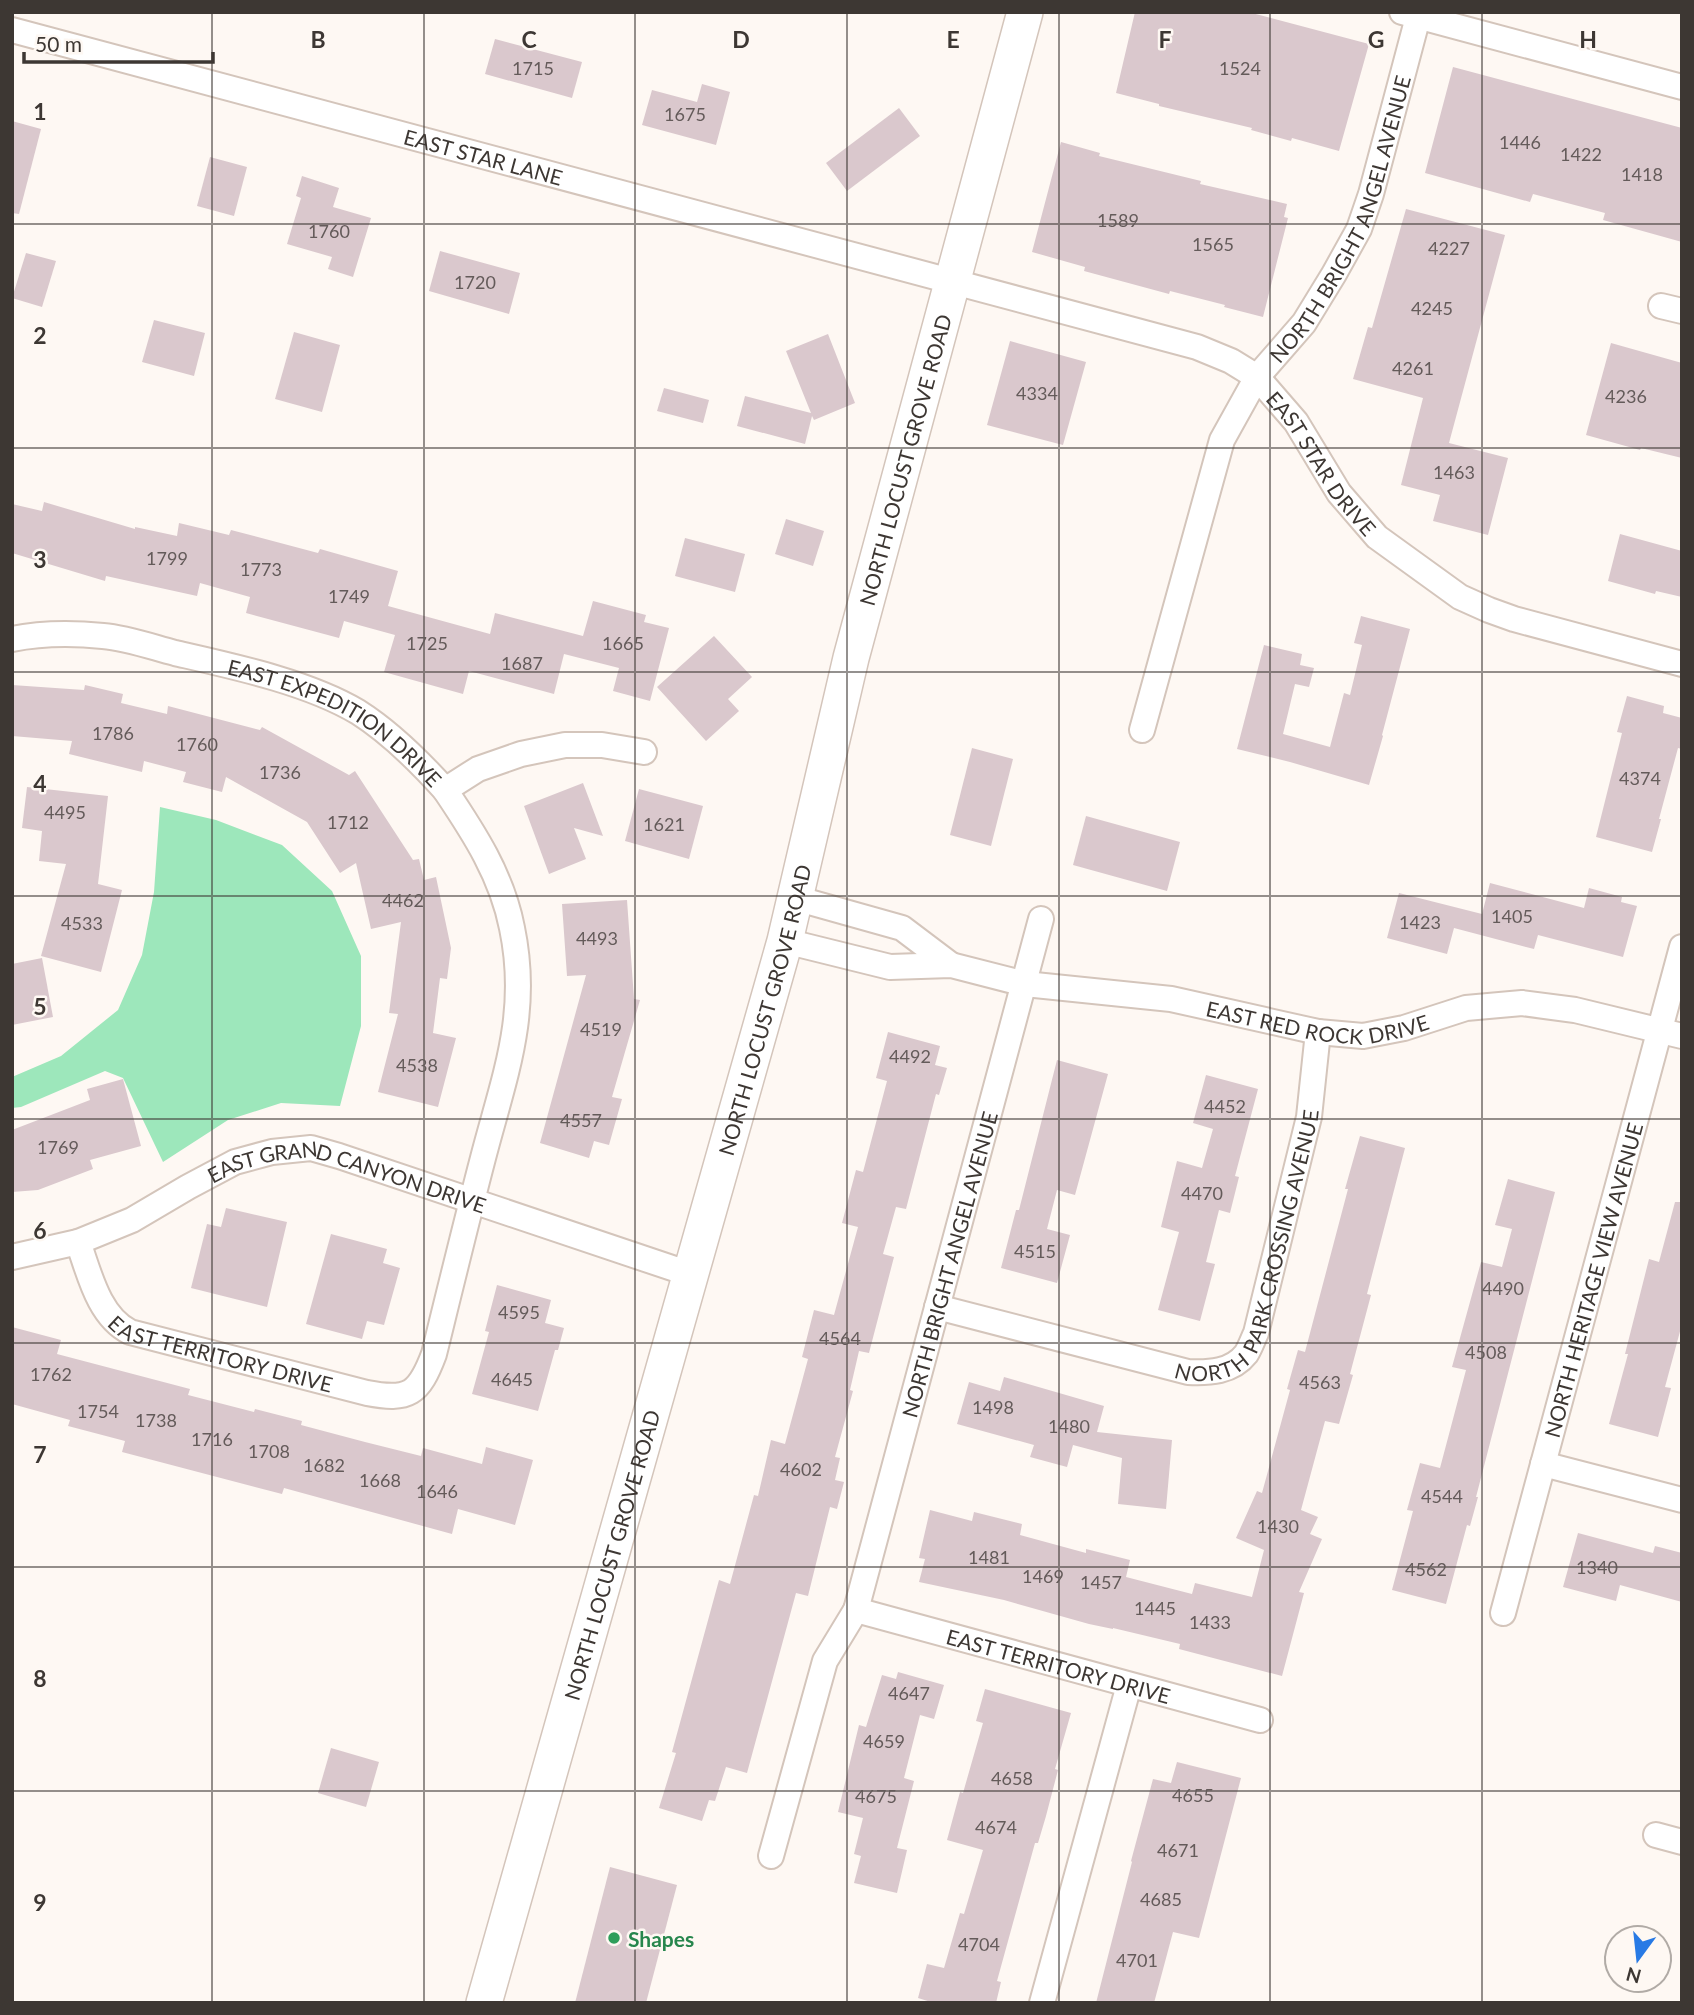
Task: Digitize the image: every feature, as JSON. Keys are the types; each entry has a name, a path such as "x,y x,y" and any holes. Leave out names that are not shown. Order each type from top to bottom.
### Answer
{"main road":[{"name":"NORTH LOCUST GROVE ROAD","path":"484,2003 785,941 851,658 1025,12"}],"street":[{"path":"1410,14 1682,87"},
{"name":"NORTH BRIGHT ANGEL AVENUE","path":"1142,730 1222,440 1257,377 1304,323 1359,229 1371,194 1410,14"},
{"name":"EAST STAR LANE","path":"12,30 954,282"},
{"name":"EAST STAR DRIVE","path":"954,282 1197,347 1231,361 1257,377 1296,422 1339,494 1377,537 1460,597 1514,618 1682,664"},
{"name":"EAST EXPEDITION DRIVE","path":"12,639 35,634 106,636 280,680 357,711 396,740 445,790 478,769 521,754 565,745 602,745 643,752"},
{"path":"445,790 474,834 502,890 513,928 519,994 511,1056 472,1201"},
{"name":"EAST RED ROCK DRIVE","path":"794,898 902,928 951,965"},
{"name":"NORTH BRIGHT ANGEL AVENUE","path":"771,1856 825,1661 856,1610 1041,919"},
{"name":"EAST RED ROCK DRIVE","path":"785,941 890,967 951,965 1025,984 1171,999 1318,1032 1363,1036 1404,1028 1466,1008 1522,1003 1575,1010 1671,1033"},
{"name":"NORTH HERITAGE VIEW AVENUE","path":"1503,1613 1543,1464 1671,1033 1682,947"},
{"name":"NORTH PARK CROSSING AVENUE","path":"937,1307 1188,1372 1221,1371 1236,1363 1247,1353 1256,1333 1301,1155 1309,1117 1318,1032"},
{"name":"EAST GRAND CANYON DRIVE","path":"12,1257 78,1242 132,1220 236,1162 272,1152 311,1148 690,1274"},
{"name":"EAST TERRITORY DRIVE","path":"78,1242 102,1303 112,1317 130,1332 390,1397 405,1395 415,1390 425,1377 434,1354 472,1201"},
{"path":"1543,1464 1682,1500"},
{"name":"EAST TERRITORY DRIVE","path":"856,1610 1260,1720"},
{"path":"1042,2003 1129,1685"},
{"path":"1656,1835 1682,1842"}],"green space":[{"path":"160,807 216,820 282,845 332,891 361,956 361,1026 340,1106 281,1103 228,1120 163,1162 123,1078 105,1071 21,1107 12,1108 12,1077 61,1056 118,1010 142,955 154,892"}],"building":[{"path":"1135,12 1248,12 1369,44 1339,151 1292,138 1291,141 1251,130 1252,128 1116,93"},
{"path":"495,39 582,62 572,98 485,74"},
{"path":"1453,67 1682,128 1682,242 1603,220 1605,213 1533,194 1530,202 1425,173"},
{"path":"702,84 730,92 716,145 642,125 652,90 697,102"},
{"path":"899,108 920,136 847,191 826,163"},
{"path":"12,121 41,129 19,214 12,213"},
{"path":"1061,142 1100,153 1099,156 1201,181 1200,184 1287,204 1284,217 1288,218 1263,317 1224,307 1225,305 1170,291 1169,294 1084,271 1085,267 1032,252"},
{"path":"210,157 247,167 234,216 197,206"},
{"path":"302,176 339,188 333,207 371,218 353,277 328,269 332,257 287,244 301,198 296,196"},
{"path":"1406,209 1505,235 1449,443 1508,458 1488,535 1433,521 1440,495 1401,485 1423,398 1353,379 1368,327 1372,328"},
{"path":"440,251 520,273 509,314 429,291"},
{"path":"26,253 56,261 42,307 12,298"},
{"path":"154,320 205,333 194,376 142,362"},
{"path":"294,332 340,345 322,412 275,399"},
{"path":"828,334 855,403 814,420 812,416 805,444 737,426 745,396 811,413 786,351"},
{"path":"1010,341 1086,362 1063,445 987,425"},
{"path":"1611,343 1682,363 1682,458 1586,435"},
{"path":"664,388 709,400 703,423 657,411"},
{"path":"44,502 135,529 177,536 179,523 229,535 231,530 318,553 320,549 398,571 388,606 490,634 495,613 583,636 593,601 646,615 644,622 669,628 650,701 613,691 619,668 564,654 554,694 469,671 463,694 384,672 395,635 344,621 339,638 246,613 250,597 200,583 197,596 106,576 105,581 12,553 12,504 42,511"},
{"path":"786,519 824,531 813,566 775,554"},
{"path":"1620,534 1682,551 1682,597 1656,591 1655,594 1608,581"},
{"path":"685,538 745,554 735,592 675,576"},
{"path":"1361,616 1410,629 1369,785 1237,749 1264,645 1302,654 1300,665 1314,668 1309,687 1295,684 1283,734 1330,747 1344,693 1350,695 1362,645 1354,643"},
{"path":"714,636 752,677 728,699 739,711 706,741 657,687"},
{"path":"12,685 84,690 85,685 123,694 121,703 167,714 168,706 260,730 262,727 349,775 355,771 413,860 419,859 424,880 436,877 451,948 447,979 440,978 433,1033 456,1038 438,1107 378,1092 398,1014 389,1013 401,922 371,929 356,863 340,873 307,822 226,777 222,792 183,782 186,772 144,761 142,772 69,754 72,741 12,736"},
{"path":"1627,696 1664,706 1663,713 1682,718 1682,749 1678,748 1652,852 1596,837 1622,733 1617,732"},
{"path":"972,748 1013,759 991,846 950,835"},
{"path":"583,783 603,836 574,828 586,859 549,874 524,806"},
{"path":"27,787 108,796 98,884 122,890 101,972 41,956 66,864 39,861 42,831 22,828"},
{"path":"639,789 703,806 689,859 625,841"},
{"path":"1086,816 1180,842 1167,891 1073,865"},
{"path":"1490,883 1584,908 1589,888 1622,897 1621,902 1637,906 1623,957 1538,935 1534,949 1454,928 1447,954 1387,938 1399,893 1482,914"},
{"path":"627,900 634,999 640,1000 612,1097 622,1099 609,1145 594,1141 589,1158 540,1143 586,975 567,976 562,904"},
{"path":"42,958 53,1017 12,1025 12,964"},
{"path":"888,1032 940,1046 935,1065 947,1068 939,1095 936,1094 906,1209 896,1207 883,1254 894,1257 869,1353 859,1351 850,1390 853,1391 835,1457 840,1458 835,1480 844,1482 837,1509 830,1507 808,1596 796,1593 747,1773 726,1767 715,1801 709,1800 702,1821 659,1808 676,1753 672,1752 719,1580 730,1584 754,1495 758,1496 771,1440 785,1444 808,1359 802,1357 814,1310 834,1315 858,1227 842,1223 856,1170 863,1172 887,1081 876,1078"},
{"path":"1057,1060 1108,1074 1075,1195 1057,1190 1047,1229 1070,1235 1057,1283 1001,1268 1016,1210 1019,1210"},
{"path":"1206,1075 1258,1089 1235,1176 1239,1177 1230,1213 1219,1210 1206,1262 1215,1264 1200,1321 1158,1310 1179,1232 1161,1227 1177,1161 1202,1168 1213,1129 1193,1123"},
{"path":"123,1079 141,1146 90,1160 93,1169 38,1190 12,1192 12,1130 90,1100 87,1089"},
{"path":"1360,1136 1405,1148 1367,1294 1371,1295 1339,1424 1325,1421 1301,1510 1318,1517 1310,1534 1322,1539 1299,1592 1304,1593 1282,1676 1179,1649 1180,1644 1089,1624 1004,1600 919,1582 925,1559 919,1558 930,1510 972,1521 974,1512 1022,1524 1020,1535 1086,1553 1086,1549 1130,1560 1126,1577 1192,1594 1195,1583 1252,1597 1264,1550 1236,1538 1257,1491 1262,1493 1298,1350 1305,1352"},
{"path":"1508,1179 1555,1192 1478,1497 1470,1526 1467,1525 1446,1604 1392,1590 1413,1511 1407,1510 1420,1463 1440,1468 1466,1370 1452,1367 1481,1262 1502,1267 1512,1229 1495,1225"},
{"path":"1675,1202 1682,1202 1682,1324 1665,1387 1671,1388 1658,1437 1609,1424 1649,1259 1659,1262"},
{"path":"226,1208 287,1222 267,1307 191,1288 207,1224 221,1227"},
{"path":"331,1234 387,1249 383,1263 400,1268 384,1325 367,1321 362,1339 306,1324"},
{"path":"497,1285 551,1300 545,1323 564,1328 538,1411 472,1394 489,1332 485,1331"},
{"path":"12,1327 61,1340 57,1354 190,1389 188,1395 302,1421 301,1425 365,1442 421,1456 423,1448 482,1464 486,1447 533,1460 515,1525 458,1509 452,1534 284,1488 282,1494 122,1452 125,1441 68,1426 70,1420 12,1404"},
{"path":"1004,1377 1104,1406 1097,1432 1172,1440 1166,1509 1118,1504 1122,1458 1073,1445 1067,1467 1030,1457 1034,1445 957,1424 969,1382 1000,1391"},
{"path":"1578,1533 1653,1553 1655,1546 1682,1553 1682,1602 1620,1585 1616,1601 1563,1587"},
{"path":"898,1672 944,1685 934,1719 920,1715 904,1778 914,1781 897,1848 907,1850 897,1893 854,1883 861,1856 854,1854 863,1818 838,1812 859,1725 866,1727 882,1675 896,1679"},
{"path":"985,1689 1071,1713 1055,1769 1058,1770 1046,1816 1038,1843 1035,1843 997,1981 1001,1982 996,2003 934,2003 918,1998 927,1964 944,1968 983,1850 947,1840 983,1723 976,1721"},
{"path":"331,1748 379,1762 366,1807 318,1793"},
{"path":"1177,1762 1241,1778 1199,1938 1173,1932 1154,2003 1096,2003 1153,1779 1171,1783"},
{"path":"610,1867 677,1885 646,2003 575,2003"}],"place":[{"name":"Shapes","path":"614,1938"}]}
